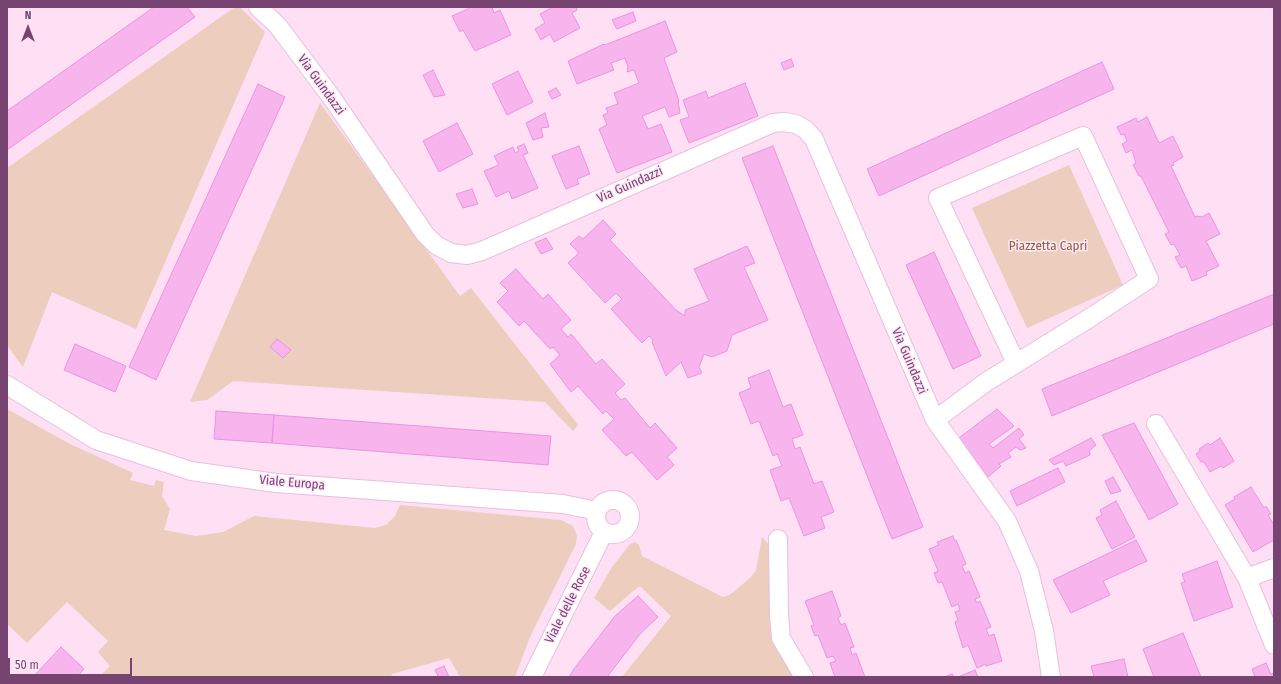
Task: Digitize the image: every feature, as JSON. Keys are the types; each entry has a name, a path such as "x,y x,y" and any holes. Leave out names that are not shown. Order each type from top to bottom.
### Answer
{"street":[{"name":"Via Guindazzi","path":"258,7 278,26 332,98 425,234 436,245 451,253 466,255 482,251 773,123 784,122 796,124 806,130 814,139 935,420 1007,521 1030,571 1044,630 1051,677"},
{"path":"935,420 986,382 1150,279 1083,136 938,198 1016,363"},
{"name":"Viale Europa","path":"7,385 96,440 191,471 276,483 563,504 597,511"},
{"path":"1156,424 1248,578 1274,645"},
{"path":"606,501 620,501 629,510 631,517 630,523 627,528 617,535 610,535 604,532 597,523 597,511 606,501"},
{"name":"Viale delle Rose","path":"532,677 604,532"},
{"path":"778,539 779,615 781,638 804,677"},
{"path":"1248,578 1274,568"}],"green space":[{"path":"235,7 240,7 265,32 136,329 52,292 23,367 7,345 7,168"},
{"path":"320,103 460,296 471,288 578,425 573,431 545,402 233,381 207,400 190,402"},
{"name":"Piazzetta Capri","path":"1069,165 1123,285 1027,328 972,208"},
{"path":"7,409 68,443 133,473 130,480 154,486 156,480 164,482 162,496 170,509 164,530 196,536 223,532 254,516 375,528 386,525 395,516 400,505 561,520 573,526 577,536 576,544 530,637 515,677 460,677 449,658 392,674 391,677 99,677 110,666 98,652 108,641 67,602 27,643 7,624"},
{"path":"762,537 770,546 773,573 799,677 622,677 671,616 641,587 638,587 610,611 594,598 612,567 630,544 635,542 639,545 642,556 723,597 736,590 752,576 756,570"}],"building":[{"path":"154,7 187,7 195,17 7,150 7,111"},
{"path":"470,7 492,7 494,13 500,10 511,35 475,51 463,30 460,32 452,16"},
{"path":"553,7 576,7 577,10 572,13 580,28 554,42 550,34 541,40 535,29 545,23 540,14"},
{"path":"633,12 636,21 617,29 612,20"},
{"path":"665,21 677,52 664,58 679,101 680,113 669,117 665,107 642,116 648,129 661,124 672,152 617,173 599,129 607,125 603,115 608,113 606,108 618,104 614,93 639,83 634,70 627,72 628,67 625,58 611,63 614,70 577,84 568,61 604,44 605,45"},
{"path":"791,59 794,66 784,70 781,63"},
{"path":"1102,62 1114,89 879,196 867,169"},
{"path":"433,70 445,95 434,97 423,75"},
{"path":"518,71 533,102 507,115 492,84"},
{"path":"745,83 758,116 689,143 680,120 689,117 683,100 706,91 708,98"},
{"path":"258,84 285,97 156,380 129,367"},
{"path":"556,88 561,95 552,99 548,92"},
{"path":"545,113 549,127 541,128 543,137 533,140 526,123"},
{"path":"1147,117 1159,143 1173,136 1183,157 1171,166 1195,217 1202,217 1209,213 1220,234 1206,241 1219,266 1206,272 1207,275 1192,281 1186,266 1181,268 1175,257 1180,255 1174,244 1171,245 1165,234 1169,232 1141,176 1139,176 1133,165 1136,163 1132,150 1126,153 1122,144 1127,141 1124,134 1121,135 1117,127 1136,118 1138,122"},
{"path":"457,123 473,154 439,172 423,141"},
{"path":"524,144 528,153 523,155 538,188 512,199 509,191 496,197 484,171 499,165 494,156 513,147 515,153 519,151 517,147"},
{"path":"579,146 590,174 577,179 579,184 566,189 552,156"},
{"path":"773,146 923,527 892,539 742,158"},
{"path":"472,189 478,204 463,208 456,194"},
{"path":"603,220 616,234 610,240 676,310 685,316 685,310 709,301 694,269 747,246 755,263 744,267 768,320 732,335 727,351 712,357 704,354 699,367 702,373 688,378 681,362 666,376 652,342 653,340 649,336 642,343 611,309 622,299 616,293 605,303 568,263 579,253 570,244 579,236 583,239"},
{"path":"546,238 553,249 541,254 535,243"},
{"path":"934,252 981,356 953,369 906,265"},
{"path":"516,269 543,299 548,294 571,320 561,329 568,337 571,334 596,364 602,359 625,384 615,393 621,400 625,398 650,428 655,423 677,448 667,457 674,465 657,480 632,452 626,456 602,430 614,419 606,411 603,414 578,386 571,392 550,364 560,355 553,347 550,349 524,321 519,326 497,302 508,291 500,283"},
{"path":"1274,294 1274,324 1052,416 1042,389"},
{"path":"277,339 291,350 283,358 270,347"},
{"path":"75,344 126,366 115,392 64,370"},
{"path":"769,370 783,407 791,404 803,435 792,439 795,449 800,447 814,484 822,481 834,512 821,517 825,528 804,536 789,498 781,501 770,470 782,466 777,454 773,456 759,421 751,424 739,393 751,388 748,378"},
{"path":"997,409 1014,426 989,444 993,448 1019,428 1024,435 1019,439 1026,448 1020,450 1016,447 1008,453 1011,457 999,464 1001,466 988,477 959,438"},
{"path":"216,411 274,415 272,443 214,439"},
{"path":"274,415 551,436 548,465 272,443"},
{"path":"1134,423 1178,504 1149,520 1102,435"},
{"path":"1091,438 1096,445 1089,451 1090,455 1066,466 1063,461 1054,465 1049,460"},
{"path":"1220,438 1234,461 1223,468 1221,466 1210,472 1204,462 1201,462 1196,454 1200,451 1199,449 1208,443 1210,445"},
{"path":"1058,468 1065,482 1017,506 1010,491"},
{"path":"1113,477 1121,491 1111,494 1105,481"},
{"path":"1251,487 1264,508 1266,506 1271,514 1268,515 1274,525 1274,540 1253,552 1225,505 1235,499 1234,497"},
{"path":"1116,501 1135,537 1112,549 1096,518 1102,515 1100,510"},
{"path":"953,536 966,564 962,566 965,573 969,571 980,597 975,599 977,603 980,601 991,627 986,629 989,636 994,634 1002,661 986,666 986,664 977,668 968,645 963,648 955,622 958,620 955,612 960,610 958,604 952,607 942,582 938,583 934,573 938,571 929,549 939,545 937,542"},
{"path":"1136,540 1147,561 1103,581 1110,595 1071,613 1053,580"},
{"path":"1217,561 1233,607 1194,621 1181,583 1185,582 1182,574"},
{"path":"832,591 841,616 838,618 841,625 845,623 854,647 850,648 852,655 856,653 865,677 835,677 830,663 836,661 833,656 827,658 818,635 815,636 811,626 814,625 805,601"},
{"path":"638,596 658,617 640,634 607,677 569,677 615,616"},
{"path":"1183,633 1201,677 1154,677 1143,649"},
{"path":"61,647 84,669 77,677 33,677"},
{"path":"1124,659 1128,677 1094,677 1091,666"},
{"path":"1266,663 1271,674 1274,673 1274,677 1255,677 1252,669"},
{"path":"444,666 449,677 437,677 438,676 435,670"},
{"path":"975,670 978,677 958,677"},
{"path":"952,674 954,677 944,677"}]}
